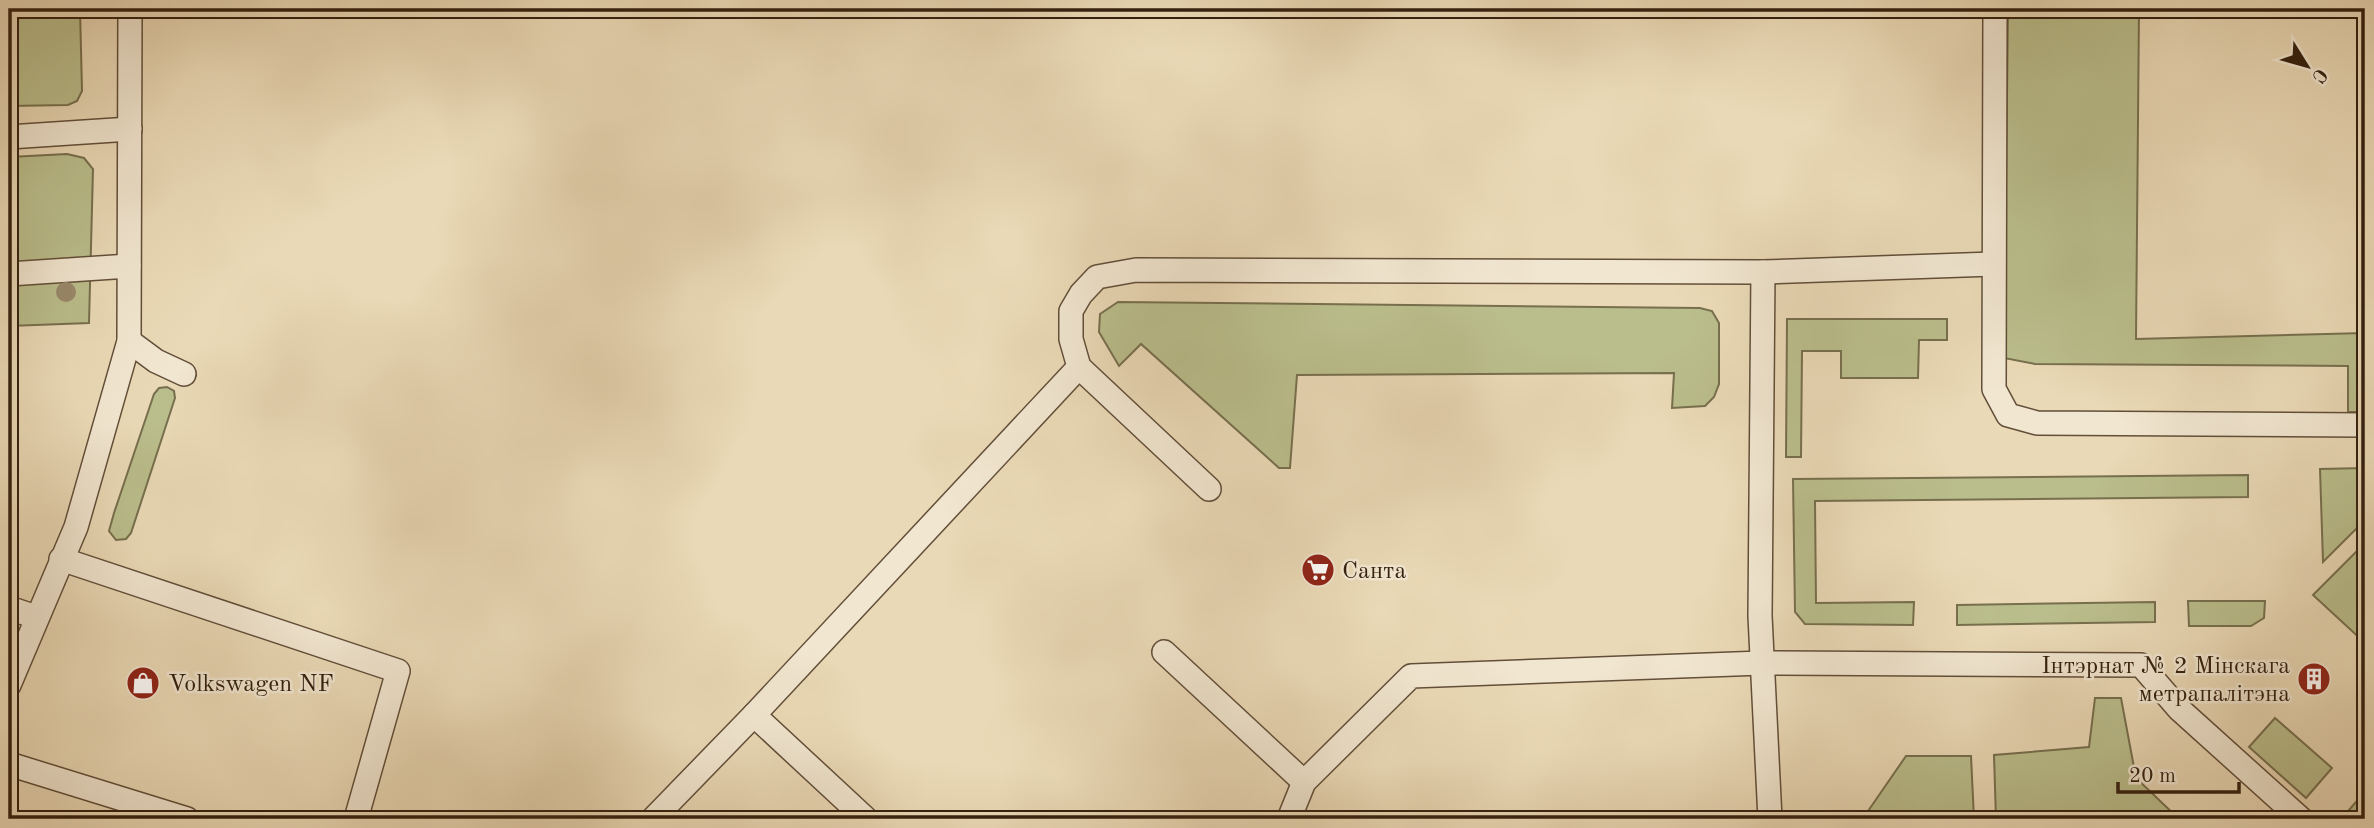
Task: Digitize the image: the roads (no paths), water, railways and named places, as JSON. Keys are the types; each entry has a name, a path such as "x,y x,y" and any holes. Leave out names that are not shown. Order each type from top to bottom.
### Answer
{"lane":[{"path":"9,685 76,527 129,341 130,9"},
{"path":"1995,9 1994,389 2008,415 2037,424 2365,425"},
{"path":"9,137 130,129"},
{"path":"1209,489 1079,367 1071,339 1071,310 1097,277 1136,270 1763,272 1993,264"},
{"path":"9,274 130,266"},
{"path":"1763,272 1760,424 1762,663 1770,819"},
{"path":"129,341 156,361 184,373"},
{"path":"653,819 754,715 1079,367"},
{"path":"61,559 398,671 356,819"},
{"path":"9,608 36,617"},
{"path":"1164,652 1304,782"},
{"path":"1289,819 1304,782 1411,676 1762,663 2141,665 2179,709 2214,743 2301,819"},
{"path":"754,715 866,819"},
{"path":"9,764 187,819"}],"place":[{"name":"Санта","path":"1318,570"},
{"name":"Інтэрнат № 2 Мінскага метрапалітэна","path":"2314,679"},
{"name":"Volkswagen NF","path":"143,683"}]}
